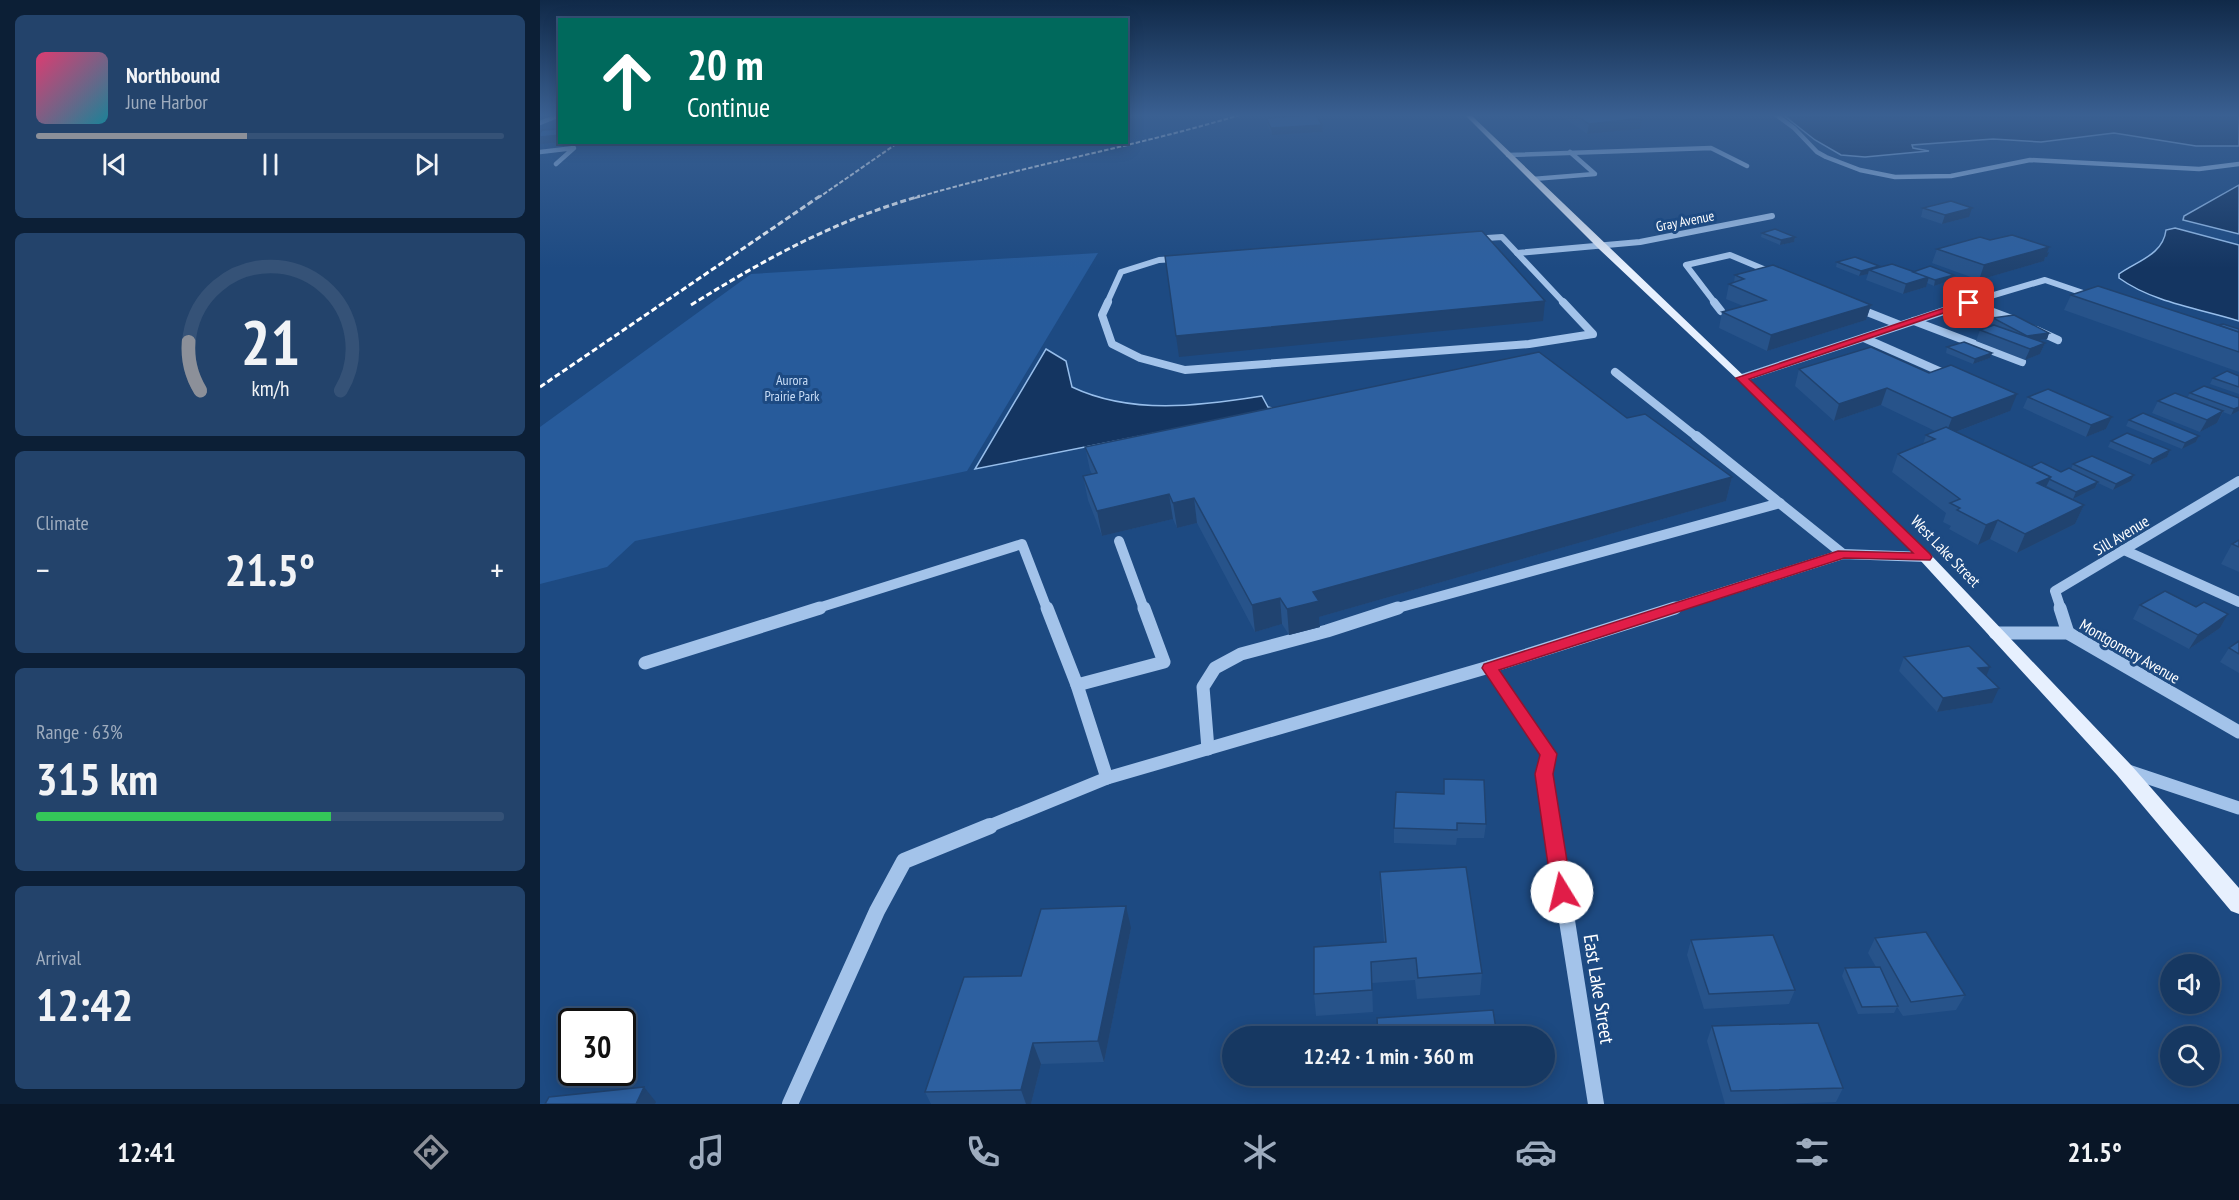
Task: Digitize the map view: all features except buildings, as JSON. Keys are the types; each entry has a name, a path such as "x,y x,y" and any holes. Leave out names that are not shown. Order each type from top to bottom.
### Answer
{"main road":[{"name":"West Lake Street","path":"1519,166 1742,378 1925,557 2124,770 2239,904"}],"street":[{"path":"1533,179 1595,174 1585,166"},
{"path":"1848,166 1895,177 1951,176 1995,166"},
{"path":"2134,166 2199,169 2227,166"},
{"name":"Gray Avenue","path":"1517,253 1640,242 1772,216"},
{"path":"1502,237 1517,253 1593,334 1529,344 1185,370 1140,358 1112,344 1102,315 1121,273 1159,260 1502,237"},
{"path":"1721,311 1686,265 1730,255 1783,277"},
{"path":"1742,378 1992,295 2045,280 2099,298"},
{"path":"1847,303 1900,326"},
{"path":"1969,303 2010,318 2058,340"},
{"path":"1914,321 2022,362"},
{"path":"1864,338 1954,378"},
{"path":"1615,372 1843,554"},
{"name":"Sill Avenue","path":"2068,633 2055,591 2239,482"},
{"path":"1208,749 1203,687 1215,668 1241,654 1327,631 1428,598 1780,503"},
{"path":"1077,685 1164,662 1119,541"},
{"path":"645,663 1022,544 1077,685 1107,778"},
{"path":"2124,550 2239,602"},
{"path":"790,1104 877,911 904,861 1107,778 1490,668 1843,554 1925,557"},
{"name":"Montgomery Avenue","path":"1995,633 2068,633 2239,732"},
{"name":"East Lake Street","path":"1490,668 1548,754 1544,774 1596,1104"},
{"path":"2124,770 2239,807"}],"green space":[{"name":"Aurora Prairie Park","path":"1098,253 967,471 635,541 607,567 540,584 540,427 751,274"}],"shaded area":[{"path":"2239,185 2239,234 2183,220 2184,216"},
{"path":"2175,228 2239,245 2239,321 2161,299 2119,278 2119,274 2160,246 2166,230"},
{"path":"1046,349 1066,361 1072,387 1118,402 1141,405 1190,405 1262,396 1268,407 1276,409 975,469"}],"railway":[{"path":"818,198 865,166"},
{"path":"915,198 1041,166"},
{"path":"540,387 820,196"},
{"path":"691,305 802,242 859,217 920,196"}],"route":[{"path":"1562,892 1544,774 1548,754 1490,668 1843,554 1925,557 1742,378 1969,303"}]}
